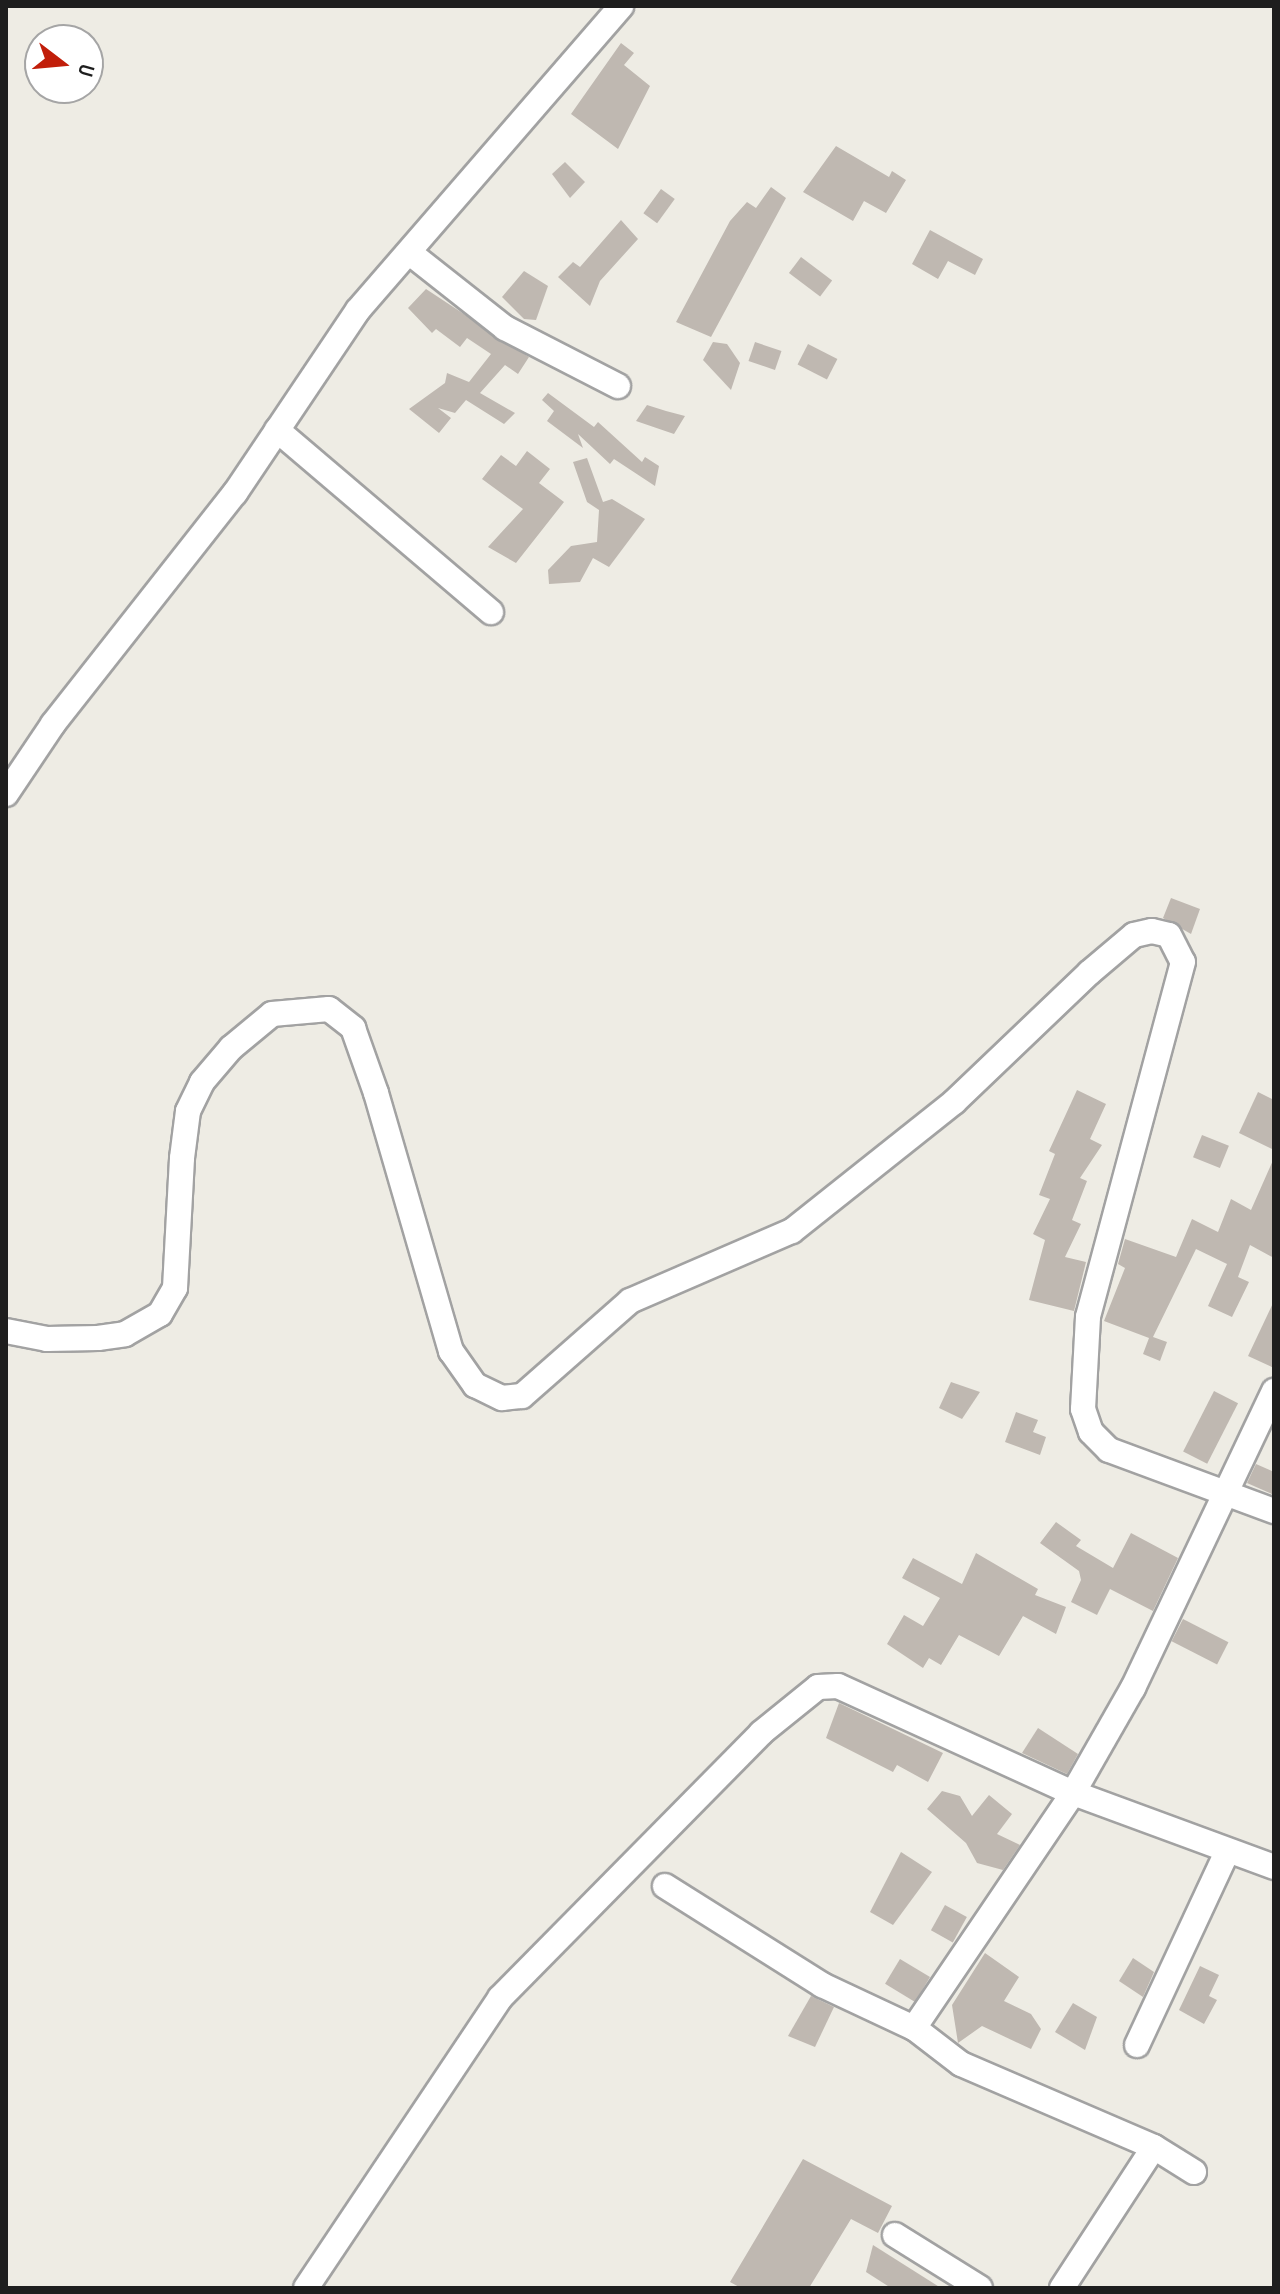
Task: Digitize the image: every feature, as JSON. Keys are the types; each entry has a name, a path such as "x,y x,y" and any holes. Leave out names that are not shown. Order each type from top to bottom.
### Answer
{"street":[{"path":"6,794 277,430 358,310 621,6"},
{"path":"410,253 505,328 618,386"},
{"path":"277,430 491,612"},
{"path":"6,1331 47,1339 98,1338 125,1334 160,1314 175,1288 188,1111 202,1082 231,1048 272,1014 329,1009 347,1017 367,1067 451,1351 475,1385 502,1398 522,1396 630,1301 792,1231 954,1102 1111,954 1134,935 1152,931 1169,935 1183,962 1088,1317 1083,1409 1091,1432 1109,1450 1274,1511"},
{"path":"914,2028 1073,1793 1133,1688 1228,1494 1274,1391"},
{"path":"306,2288 500,1998 750,1744 810,1692 838,1686 1073,1793 1226,1854 1274,1867"},
{"path":"1137,2045 1226,1854"},
{"path":"665,1886 822,1985 914,2028 961,2064 1154,2147 1194,2172"},
{"path":"1062,2288 1154,2147"},
{"path":"895,2235 980,2288"}],"building":[{"path":"621,43 634,53 624,65 650,86 618,149 571,114"},
{"path":"836,146 889,177 892,171 906,180 886,213 864,201 853,221 803,192"},
{"path":"565,162 585,182 570,198 552,174"},
{"path":"771,187 786,198 711,337 676,322 730,221 747,202 756,208"},
{"path":"661,189 675,199 657,223 643,213"},
{"path":"621,220 638,239 600,281 590,306 558,277 573,262 580,267"},
{"path":"930,230 983,259 975,275 948,261 938,279 912,264"},
{"path":"801,257 832,280 820,296 789,273"},
{"path":"524,271 548,286 536,320 524,319 502,297"},
{"path":"426,289 529,357 518,374 505,365 480,393 515,413 504,424 466,400 455,413 438,408 451,418 439,433 409,409 445,383 447,373 469,382 491,354 467,338 460,347 436,329 432,333 408,308"},
{"path":"713,342 727,344 740,363 731,390 703,360"},
{"path":"755,342 781,351 775,370 748,361"},
{"path":"808,344 837,359 827,379 798,364"},
{"path":"548,393 594,427 598,422 642,462 645,457 659,466 655,486 614,459 610,464 578,434 583,448 547,421 554,411 542,400"},
{"path":"647,405 685,416 674,434 636,421"},
{"path":"527,451 550,469 539,483 564,502 516,563 488,547 523,509 482,479 501,455 516,466"},
{"path":"587,458 603,502 612,499 645,519 609,567 593,558 580,582 549,584 548,570 571,546 597,542 599,510 587,502 573,462"},
{"path":"1171,898 1200,909 1191,934 1163,918"},
{"path":"1077,1090 1106,1104 1090,1139 1102,1145 1080,1178 1087,1181 1072,1220 1081,1224 1065,1257 1086,1262 1074,1311 1029,1300 1045,1240 1033,1234 1050,1199 1039,1195 1055,1154 1049,1151"},
{"path":"1258,1092 1274,1100 1274,1150 1239,1133"},
{"path":"1202,1135 1229,1146 1220,1168 1193,1157"},
{"path":"1274,1158 1274,1258 1250,1245 1238,1277 1249,1282 1232,1317 1208,1306 1227,1264 1196,1249 1153,1337 1167,1342 1160,1361 1143,1354 1149,1338 1104,1321 1125,1268 1118,1264 1125,1239 1176,1257 1192,1219 1218,1232 1231,1199 1251,1210"},
{"path":"1274,1301 1274,1368 1248,1356"},
{"path":"951,1382 980,1392 962,1419 939,1408"},
{"path":"1214,1391 1238,1403 1207,1464 1183,1452"},
{"path":"1016,1412 1038,1420 1033,1432 1046,1437 1040,1455 1005,1442"},
{"path":"1256,1464 1274,1472 1274,1495 1247,1483"},
{"path":"1056,1522 1081,1540 1076,1546 1113,1568 1131,1533 1178,1558 1153,1611 1110,1589 1097,1615 1071,1602 1081,1580 1079,1571 1040,1543"},
{"path":"976,1553 1038,1589 1035,1595 1066,1607 1056,1634 1023,1616 999,1656 959,1635 941,1665 929,1658 923,1668 887,1644 904,1615 923,1626 940,1598 902,1578 913,1558 962,1584"},
{"path":"1183,1619 1228,1642 1217,1664 1172,1641"},
{"path":"839,1703 943,1753 928,1782 897,1765 893,1772 826,1738"},
{"path":"1038,1728 1078,1754 1067,1774 1022,1753"},
{"path":"942,1791 960,1796 972,1816 989,1795 1012,1814 997,1834 1020,1845 1003,1870 977,1863 966,1843 927,1809"},
{"path":"901,1852 932,1872 893,1925 870,1912"},
{"path":"945,1905 967,1917 953,1942 931,1930"},
{"path":"985,1953 1019,1977 1004,2001 1031,2014 1041,2029 1031,2049 982,2026 958,2043 952,2005"},
{"path":"1133,1958 1154,1972 1143,1997 1119,1981"},
{"path":"900,1959 930,1977 915,2002 885,1984"},
{"path":"1200,1966 1219,1975 1209,1996 1217,2000 1204,2024 1179,2010"},
{"path":"811,1996 834,2007 815,2047 788,2036"},
{"path":"1073,2003 1097,2017 1085,2050 1055,2032"},
{"path":"803,2159 892,2206 878,2233 851,2219 809,2288 741,2288 730,2282"},
{"path":"873,2245 941,2288 891,2288 866,2272"}]}
